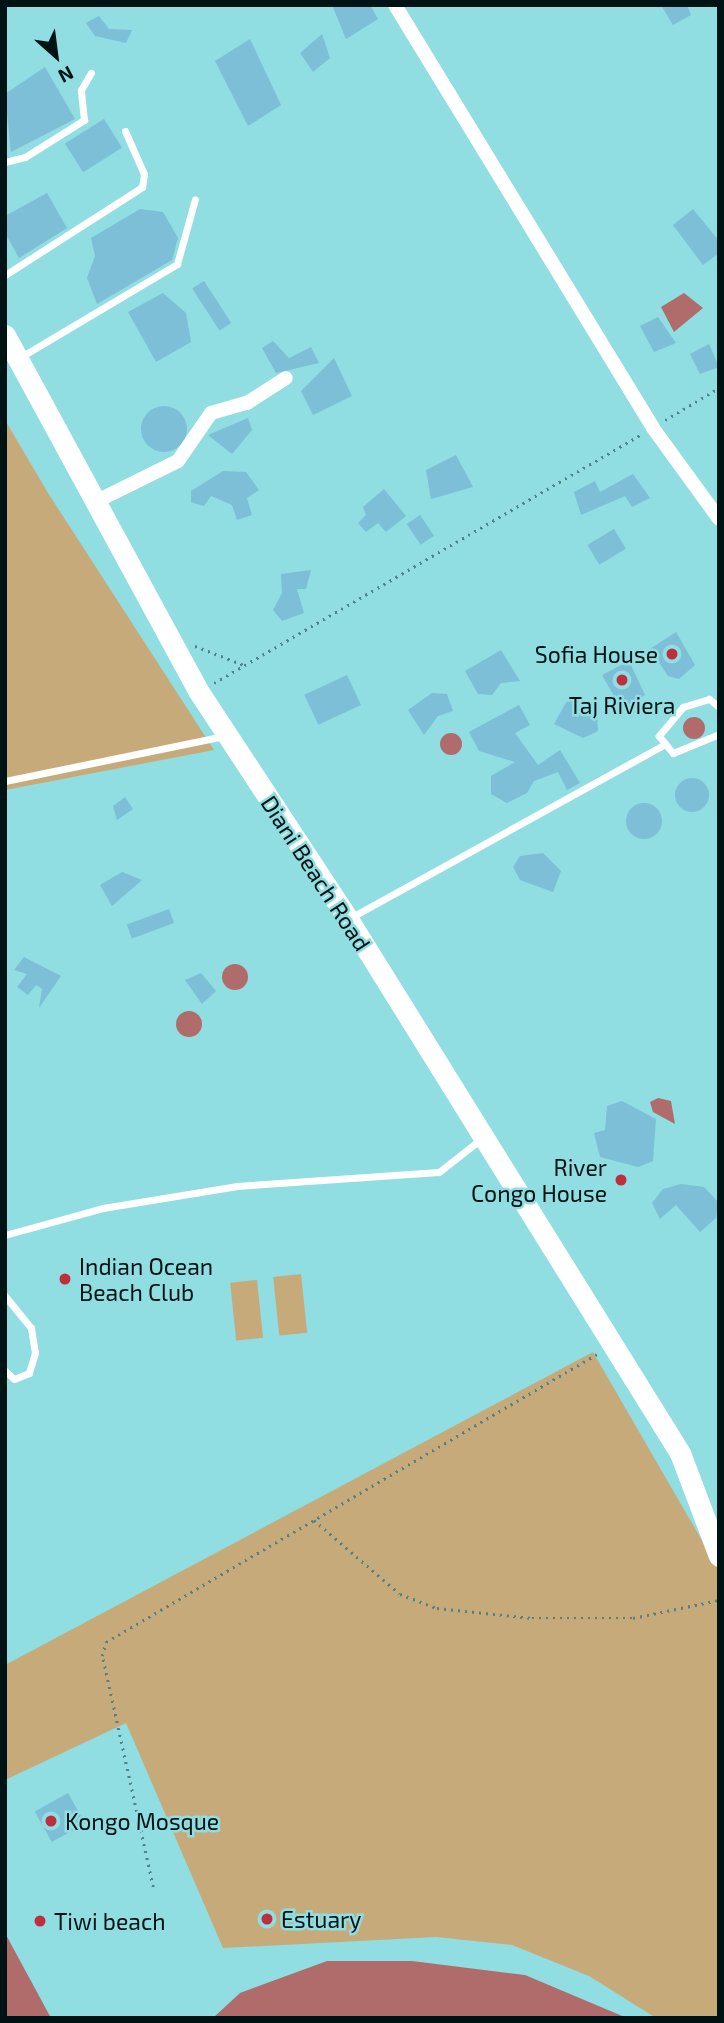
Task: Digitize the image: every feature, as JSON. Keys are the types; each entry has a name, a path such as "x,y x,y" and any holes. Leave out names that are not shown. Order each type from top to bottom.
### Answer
{"main road":[{"name":"Diani Beach Road","path":"5,335 199,692 348,919 610,1348 692,1476 719,1556"}],"street":[{"path":"395,5 653,428 719,519"},
{"path":"97,501 178,461 211,413 247,404 286,378"}],"lane":[{"path":"5,162 25,157 83,120 81,90 90,73"},
{"path":"5,275 142,187 144,174 125,131"},
{"path":"18,358 177,264 195,200"},
{"path":"662,746 659,729 683,707 709,699 719,707"},
{"path":"348,919 662,746 683,753 719,734"},
{"path":"5,781 226,736"},
{"path":"5,1235 103,1208 237,1186 439,1172 483,1138"},
{"path":"5,1296 31,1328 36,1353 29,1373 14,1378 5,1371"}],"path":[{"path":"199,692 719,388"},
{"path":"192,644 244,666"},
{"path":"153,1887 102,1656 106,1642 610,1348"},
{"path":"314,1520 400,1594 437,1608 532,1618 633,1618 719,1600"}],"shaded area":[{"path":"684,293 703,308 674,332 661,307"},
{"path":"5,420 48,493 214,750 5,790"},
{"path":"694,717 702,720 705,728 702,736 694,739 686,736 683,728 686,720"},
{"path":"447,733 455,733 462,740 462,748 455,755 447,755 440,748 440,740"},
{"path":"235,964 244,968 248,977 244,986 235,990 226,986 222,977 226,968"},
{"path":"189,1011 198,1015 202,1024 198,1033 189,1037 180,1033 176,1024 180,1015"},
{"path":"658,1098 671,1101 675,1124 653,1112 650,1102"},
{"path":"301,1274 307,1333 279,1336 273,1277"},
{"path":"257,1280 263,1338 236,1341 230,1283"},
{"path":"593,1352 719,1570 719,2018 656,2018 589,1976 512,1945 436,1937 223,1948 126,1723 5,1780 5,1665"},
{"path":"5,1933 51,2018 5,2018"},
{"path":"327,1961 412,1961 525,1975 627,2018 214,2017 240,1993"}],"building":[{"path":"332,5 370,5 378,19 346,39"},
{"path":"661,5 687,5 691,15 673,25"},
{"path":"99,16 109,29 132,30 126,43 95,36 86,23"},
{"path":"322,34 330,58 313,72 300,53"},
{"path":"250,39 281,105 248,126 215,61"},
{"path":"45,67 75,119 11,152 5,94"},
{"path":"104,119 122,148 83,172 65,143"},
{"path":"47,193 67,228 19,258 5,233 5,216"},
{"path":"140,209 163,212 178,238 172,260 97,304 87,278 95,256 91,238"},
{"path":"693,209 719,241 719,253 703,265 673,225"},
{"path":"204,281 231,323 219,331 192,289"},
{"path":"163,293 186,313 191,342 156,362 128,312"},
{"path":"658,317 676,343 654,352 640,326"},
{"path":"273,341 289,358 311,347 319,363 276,373 262,348"},
{"path":"709,344 719,367 700,374 690,354"},
{"path":"334,358 352,396 313,415 301,391"},
{"path":"164,406 180,413 187,429 180,445 164,452 148,445 141,429 148,413"},
{"path":"248,418 252,430 232,454 208,435"},
{"path":"456,455 473,487 431,499 426,470"},
{"path":"223,471 246,472 259,490 247,498 252,515 237,520 232,505 211,496 204,506 191,502 191,491"},
{"path":"633,474 650,498 632,507 625,496 581,515 574,492 595,481 600,492"},
{"path":"384,489 406,516 386,532 378,523 366,532 358,523 366,515 363,507"},
{"path":"420,515 434,536 421,545 407,524"},
{"path":"614,529 626,549 599,565 587,545"},
{"path":"311,570 306,589 297,589 304,613 282,621 273,610 282,593 281,574"},
{"name":"Sofia House","path":"676,632 695,665 679,679 668,676 650,649"},
{"path":"501,650 520,681 501,683 492,695 478,694 465,671"},
{"name":"Taj Riviera","path":"629,661 645,695 630,707 618,703 602,675"},
{"path":"347,675 361,705 318,725 304,695"},
{"path":"432,693 447,694 453,711 438,716 424,735 408,710"},
{"path":"569,697 597,714 598,731 583,738 554,724"},
{"path":"519,705 530,725 515,733 538,765 560,750 580,783 567,790 558,772 534,781 527,793 507,803 491,794 491,776 515,762 479,751 469,732"},
{"path":"692,778 704,783 709,795 704,807 692,812 680,807 675,795 680,783"},
{"path":"125,797 133,809 117,820 113,806"},
{"path":"644,803 657,808 662,821 657,834 644,839 631,834 626,821 631,808"},
{"path":"543,853 561,871 553,892 520,880 513,867 520,856"},
{"path":"122,872 142,880 112,906 100,885"},
{"path":"169,909 174,923 132,938 127,924"},
{"path":"24,957 61,976 39,1008 42,989 36,985 28,995 17,987 27,974 14,970"},
{"path":"201,973 216,991 202,1004 185,980"},
{"path":"622,1101 656,1119 653,1161 638,1167 600,1157 594,1133 605,1130 607,1106"},
{"path":"681,1184 704,1187 718,1202 716,1218 700,1232 676,1205 660,1219 652,1203 663,1189"},
{"path":"68,1793 85,1824 52,1842 35,1811"}],"place":[{"name":"Sofia House","path":"672,654"},
{"name":"Taj Riviera","path":"622,680"},
{"name":"River Congo House","path":"621,1180"},
{"name":"Indian Ocean Beach Club","path":"65,1279"},
{"name":"Kongo Mosque","path":"51,1821"},
{"name":"Estuary","path":"267,1919"},
{"name":"Tiwi beach","path":"40,1921"}]}
